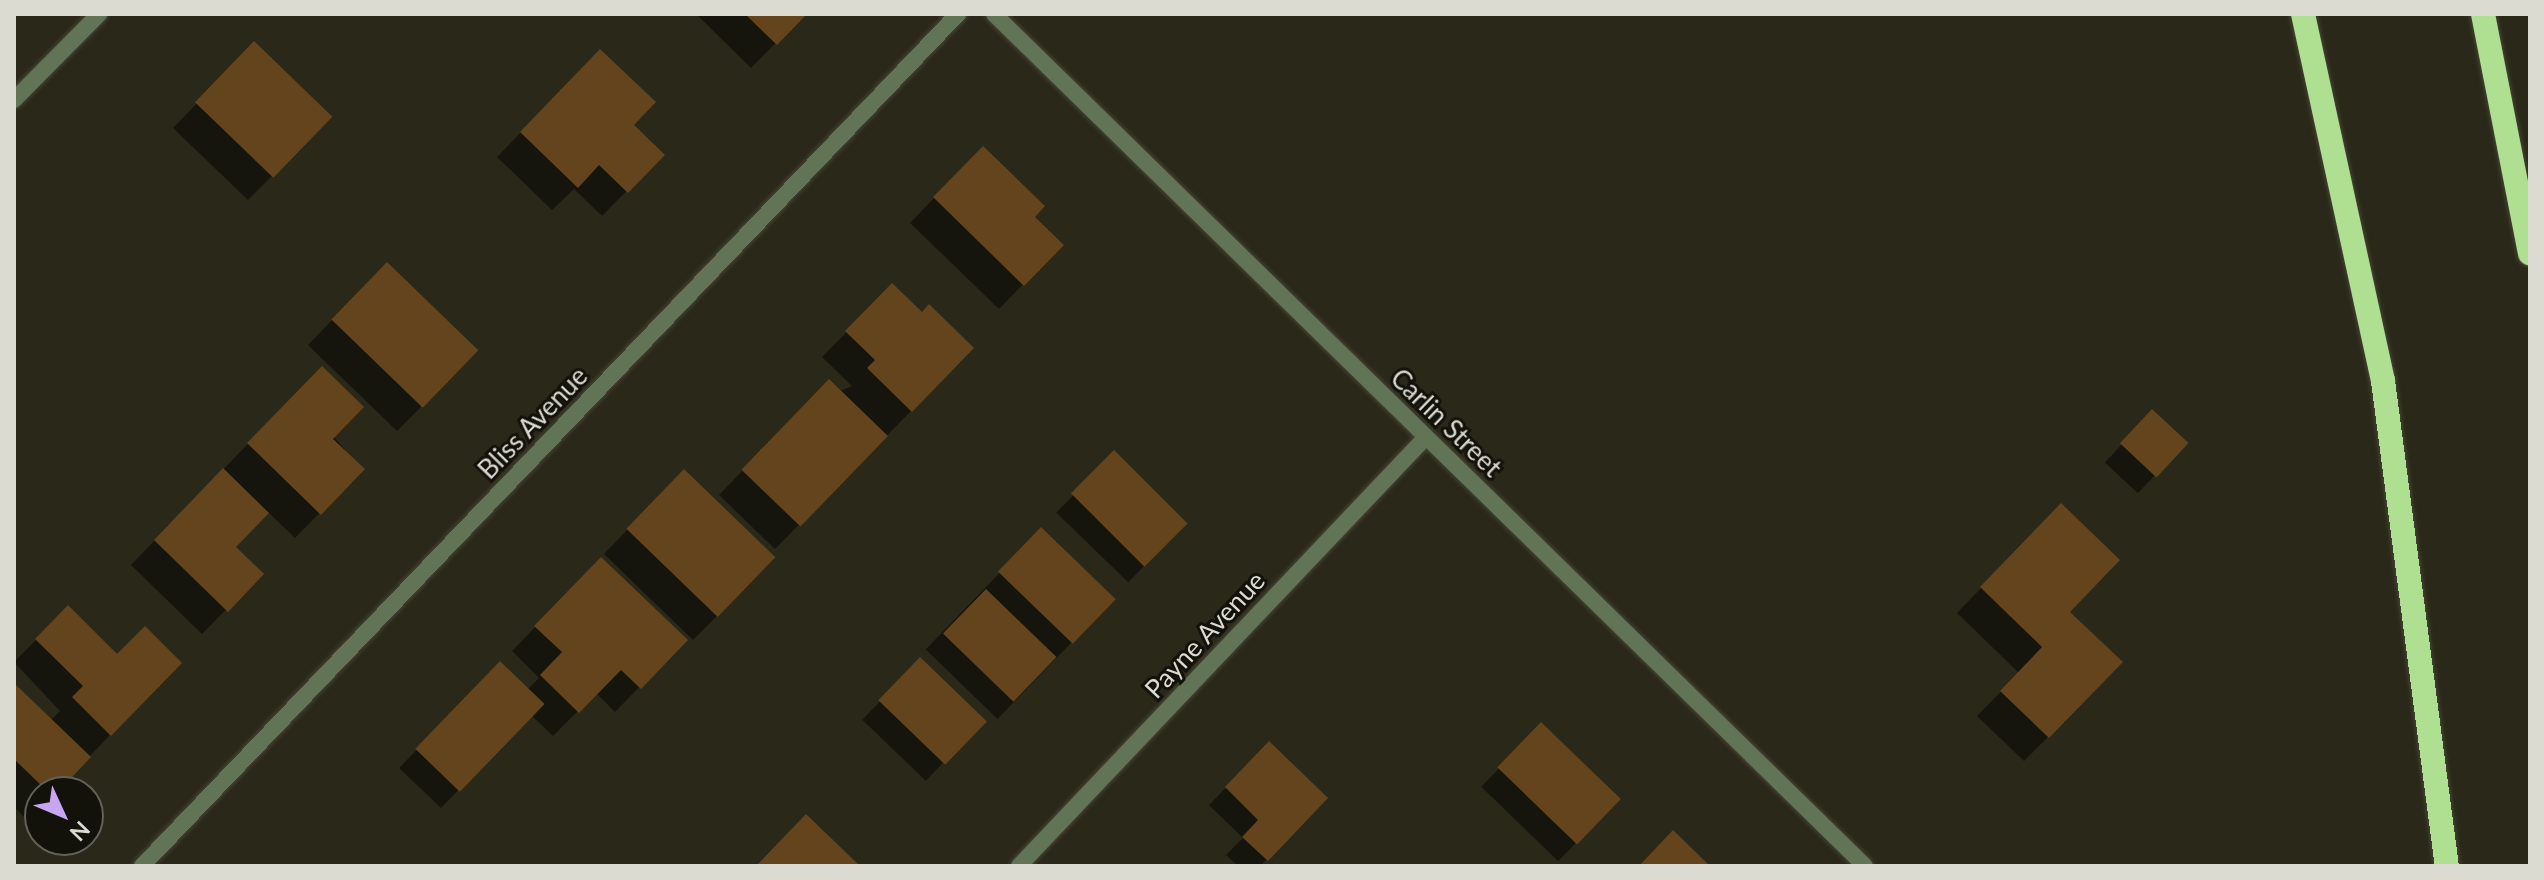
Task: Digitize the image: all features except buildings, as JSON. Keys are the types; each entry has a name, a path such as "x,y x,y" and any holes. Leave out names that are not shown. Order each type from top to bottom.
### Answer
{"highway":[{"path":"2303,14 2383,381 2447,866"},
{"path":"2483,14 2530,253"}],"street":[{"path":"14,100 99,14"},
{"name":"Bliss Avenue","path":"142,866 958,14"},
{"name":"Carlin Street","path":"994,14 1865,866"},
{"name":"Payne Avenue","path":"1019,866 1426,437"}]}
